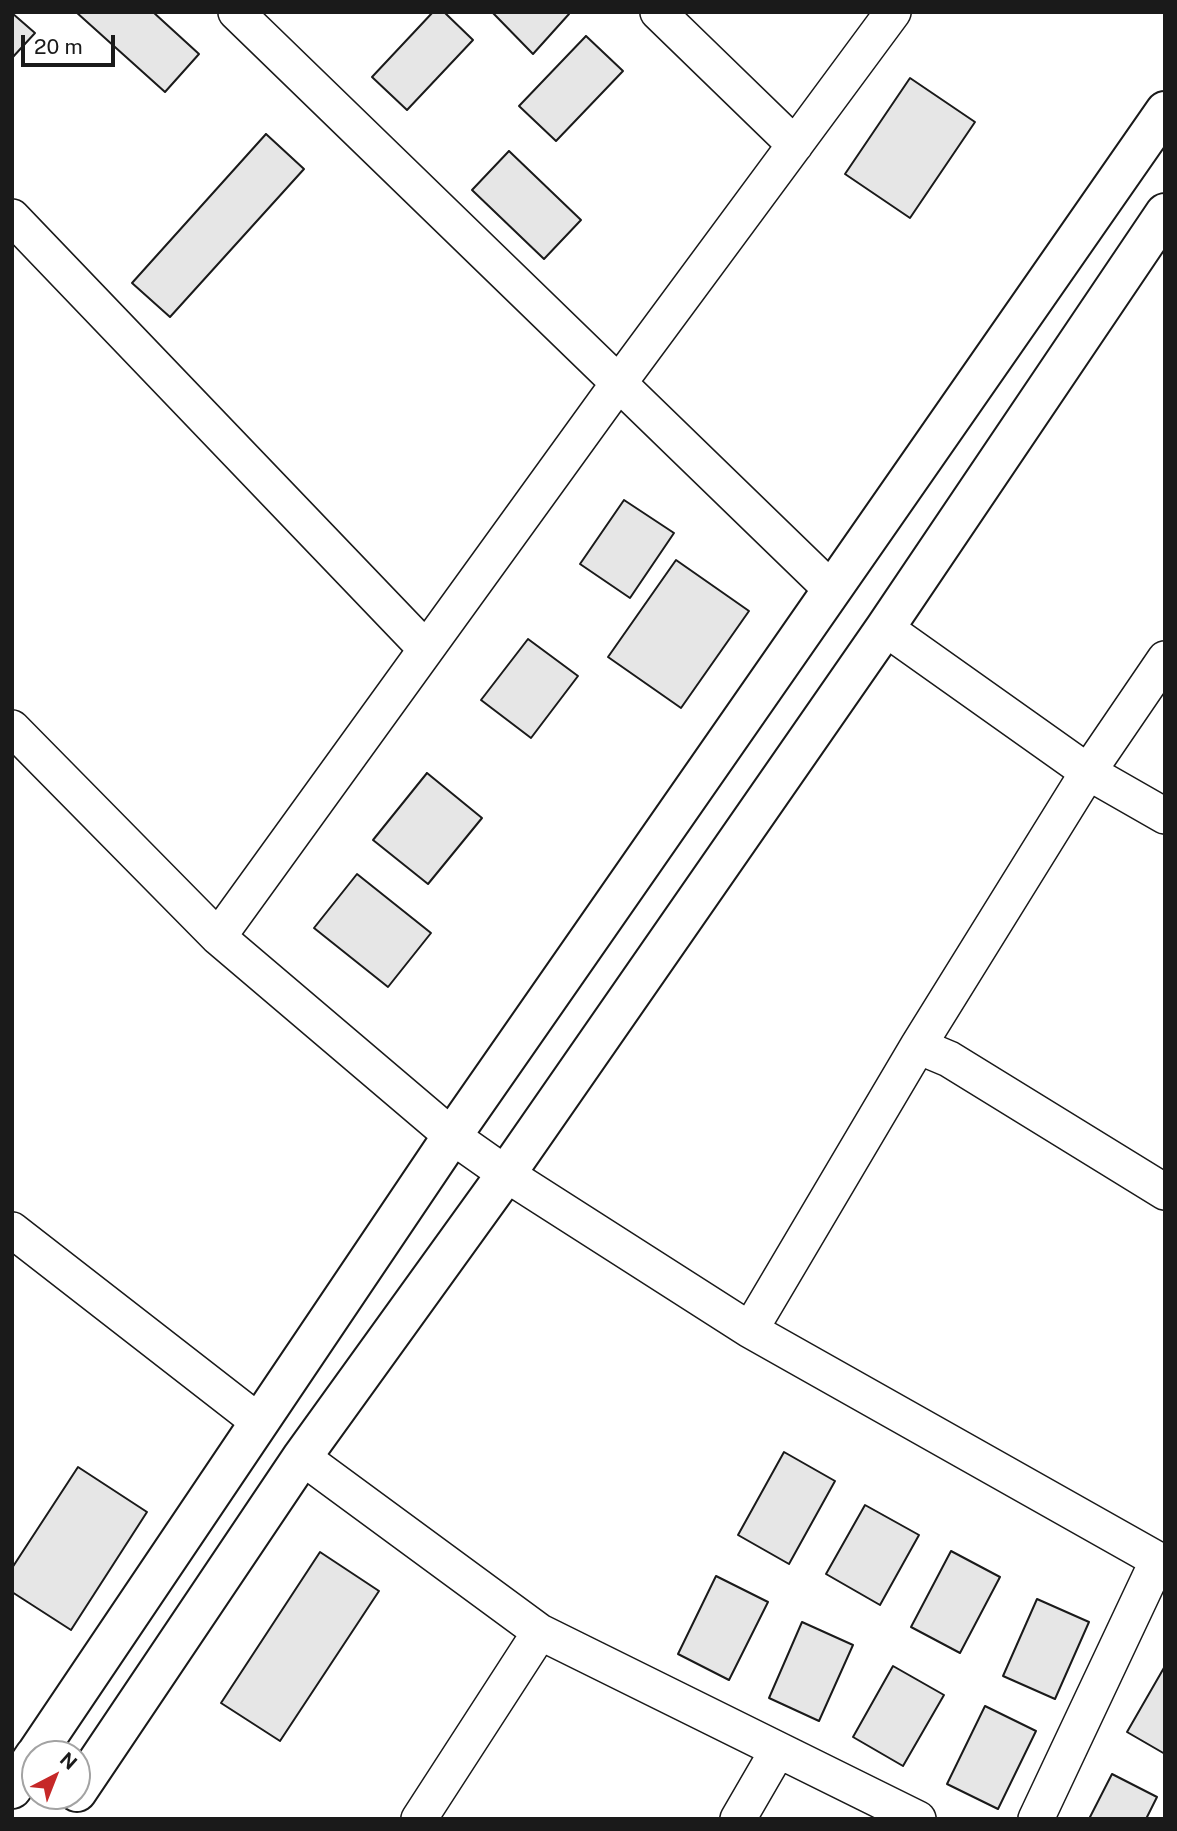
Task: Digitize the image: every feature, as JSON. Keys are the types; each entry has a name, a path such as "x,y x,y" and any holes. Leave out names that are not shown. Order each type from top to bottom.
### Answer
{"main road":[{"path":"45,1740 452,1136 1165,111"},
{"path":"91,1772 302,1457 506,1174 886,628 1165,213"}],"street":[{"path":"236,12 832,590"},
{"path":"658,12 795,145"},
{"path":"218,937 618,384 893,12"},
{"path":"12,217 426,649"},
{"path":"886,628 1088,772 1165,816"},
{"path":"750,1330 918,1046 1088,772 1165,659"},
{"path":"12,728 218,937 452,1136 506,1174 750,1330 1161,1562 1036,1819"},
{"path":"918,1046 949,1059 1165,1192"},
{"path":"12,1230 259,1422"},
{"path":"302,1457 540,1632 918,1819"},
{"path":"419,1819 540,1632"},
{"path":"738,1819 778,1750"}],"building":[{"path":"76,12 153,12 199,54 165,92"},
{"path":"433,12 444,12 473,40 407,110 372,77"},
{"path":"492,12 567,12 569,14 533,54"},
{"path":"12,13 35,33 12,58"},
{"path":"586,36 623,71 556,141 519,106"},
{"path":"910,78 975,122 910,218 845,174"},
{"path":"266,134 304,169 170,317 132,283"},
{"path":"509,151 581,220 544,259 472,190"},
{"path":"624,500 674,533 630,598 580,564"},
{"path":"676,560 749,611 681,708 608,657"},
{"path":"528,639 578,676 531,738 481,700"},
{"path":"427,773 482,818 428,884 373,840"},
{"path":"357,874 431,933 388,987 314,928"},
{"path":"784,1452 835,1481 789,1564 738,1535"},
{"path":"78,1467 147,1512 71,1630 12,1592 12,1568"},
{"path":"865,1505 919,1535 880,1605 826,1574"},
{"path":"951,1551 1000,1577 960,1653 911,1627"},
{"path":"320,1552 379,1591 280,1741 221,1703"},
{"path":"716,1576 768,1602 729,1680 678,1654"},
{"path":"1037,1599 1089,1622 1055,1699 1003,1676"},
{"path":"802,1622 853,1645 819,1721 769,1698"},
{"path":"893,1666 944,1695 903,1766 853,1737"},
{"path":"1165,1666 1165,1754 1127,1732"},
{"path":"985,1706 1036,1731 998,1809 947,1784"},
{"path":"1112,1774 1157,1797 1146,1819 1089,1819"}]}
